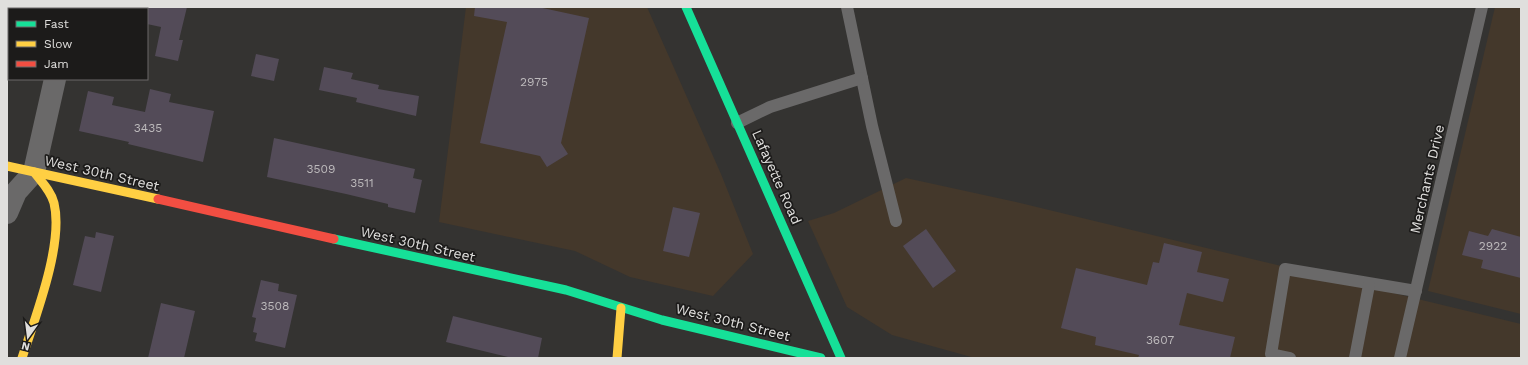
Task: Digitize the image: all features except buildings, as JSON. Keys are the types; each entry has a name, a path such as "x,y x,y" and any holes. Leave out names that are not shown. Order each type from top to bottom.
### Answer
{"main road":[{"name":"Lafayette Road","path":"686,7 841,358"},
{"name":"West 30th Street","path":"7,166 566,290 621,308 821,358"},
{"path":"22,358 41,295 56,230 54,201 34,172"},
{"path":"617,358 621,308"}],"street":[{"path":"7,213 16,192 34,172 55,80"}],"lane":[{"path":"847,7 872,126 896,221"},
{"name":"Merchants Drive","path":"1400,358 1482,7"},
{"path":"737,123 770,107 862,78"},
{"path":"1290,358 1271,354 1285,270 1369,285 1416,291"},
{"path":"1355,358 1369,285"}],"shaded area":[{"path":"466,7 647,7 721,174 753,254 713,296 630,277 575,251 439,222"},
{"path":"1495,7 1521,7 1521,314 1428,291"},
{"path":"906,178 1016,202 1521,324 1521,358 975,358 892,335 847,307 808,221 834,213"}],"traffic: fast":[{"path":"686,7 841,358"},
{"path":"334,239 566,290 662,320 821,358"}],"traffic: slow":[{"path":"7,166 158,199"},
{"path":"22,358 47,281 55,239 56,220 53,199 34,172"},
{"path":"617,358 621,308"}],"traffic: jam":[{"path":"158,199 334,239"}]}
